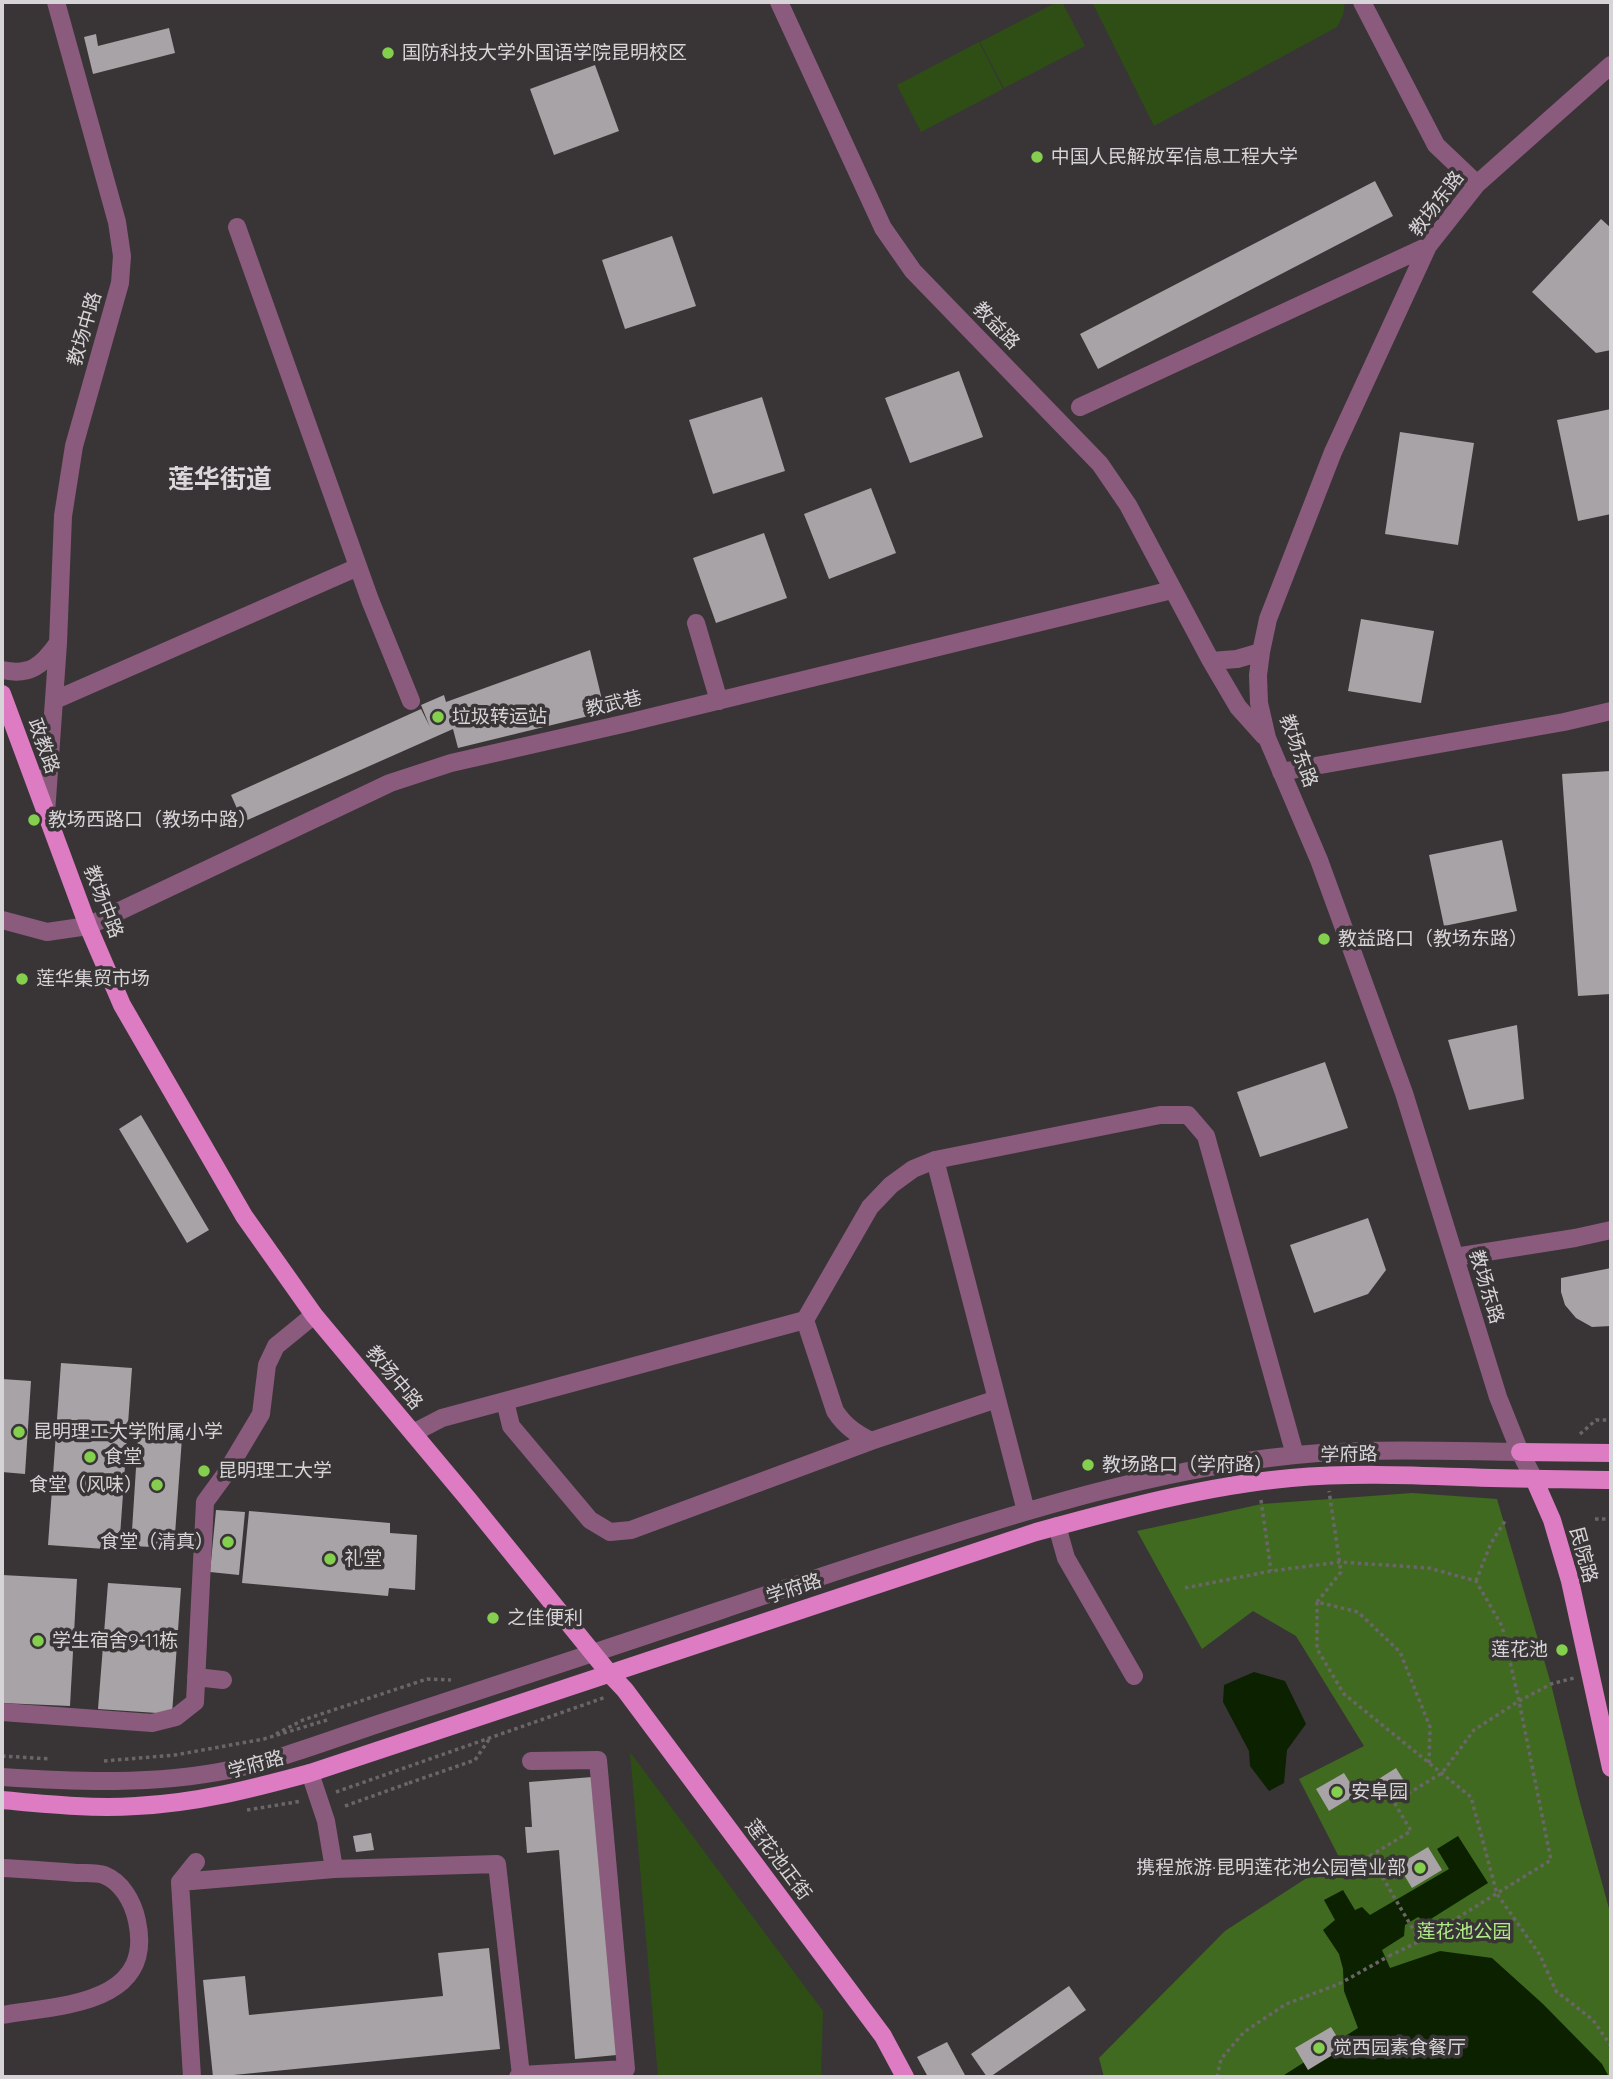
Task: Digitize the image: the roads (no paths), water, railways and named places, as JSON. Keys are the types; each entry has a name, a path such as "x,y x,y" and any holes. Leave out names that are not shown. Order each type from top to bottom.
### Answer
{"main road":[{"name":"政教路","path":"2,694 46,813"},
{"name":"教场中路","path":"46,813 88,926 122,1005 307,1320 413,1433 609,1673"},
{"name":"学府路","path":"1520,1452 1611,1453"},
{"name":"学府路","path":"2,1800 83,1807 135,1807 186,1802 235,1793 310,1773 1057,1526 1134,1505 1258,1481 1327,1476 1611,1480"},
{"name":"民院路","path":"1534,1479 1552,1520 1570,1581 1611,1768"},
{"name":"莲花池正街","path":"609,1673 625,1690 883,2036 905,2077"}],"street":[{"name":"教场中路","path":"46,813 55,699 63,516 74,446 120,283 122,257 117,222 56,2"},
{"name":"教益路","path":"779,2 883,228 913,271 1100,464 1128,505 1238,707 1267,738"},
{"path":"1362,2 1436,145 1477,184"},
{"name":"教场东路","path":"1534,1479 1498,1397 1404,1093 1319,860 1267,738 1259,703 1258,675 1268,619 1333,452 1429,246 1477,184 1611,65"},
{"path":"237,228 358,567 411,701"},
{"path":"1080,407 1429,246"},
{"path":"55,699 358,567"},
{"name":"教武巷","path":"2,920 47,932 88,926 390,783 451,763 719,701 1172,590"},
{"path":"696,623 719,701"},
{"path":"2,670 12,673 29,671 47,659 58,643"},
{"path":"1211,661 1237,659 1261,652"},
{"path":"1281,772 1564,722 1611,711"},
{"path":"413,1433 442,1418 805,1320 870,1207 891,1185 913,1169 934,1160 1160,1115 1188,1115 1206,1136 1295,1455"},
{"path":"934,1160 1026,1511"},
{"path":"1455,1257 1611,1230"},
{"path":"2,1712 152,1723 176,1717 195,1702 205,1502 261,1414 267,1365 276,1346 307,1320"},
{"path":"805,1320 835,1411 849,1429 871,1441"},
{"path":"505,1401 511,1426 590,1520 611,1532 631,1530 871,1441 997,1399"},
{"name":"学府路","path":"2,1777 120,1782 232,1769 344,1735 1026,1511 1137,1482 1295,1455 1388,1450 1520,1452"},
{"path":"1057,1526 1066,1558 1134,1676"},
{"path":"196,1677 223,1679"},
{"path":"180,1882 334,1869 496,1864 519,2076 626,2070 598,1760 531,1760"},
{"path":"310,1773 326,1821 334,1869"},
{"path":"192,2077 180,1882 196,1861"},
{"path":"2,1868 103,1874 122,1888 132,1903 138,1924 138,1960 127,1978 112,1990 85,2000 2,2015"}],"place":[{"name":"国防科技大学外国语学院昆明校区","path":"388,53"},
{"name":"中国人民解放军信息工程大学","path":"1037,157"},
{"name":"垃圾转运站","path":"438,717"},
{"name":"教场西路口（教场中路）","path":"34,820"},
{"name":"教益路口（教场东路）","path":"1324,939"},
{"name":"莲华集贸市场","path":"22,979"},
{"name":"昆明理工大学附属小学","path":"19,1432"},
{"name":"食堂","path":"90,1457"},
{"name":"教场路口（学府路）","path":"1088,1465"},
{"name":"昆明理工大学","path":"204,1471"},
{"name":"食堂（风味）","path":"157,1485"},
{"name":"食堂（清真）","path":"228,1542"},
{"name":"礼堂","path":"330,1559"},
{"name":"之佳便利","path":"493,1618"},
{"name":"学生宿舍9-11栋","path":"38,1641"},
{"name":"莲花池","path":"1562,1650"},
{"name":"安阜园","path":"1337,1792"},
{"name":"携程旅游·昆明莲花池公园营业部","path":"1420,1868"},
{"name":"觉西园素食餐厅","path":"1319,2048"}],"district":[{"name":"莲华街道","path":"220,480"}],"park label":[{"name":"莲花池公园","path":"1464,1932"}]}
